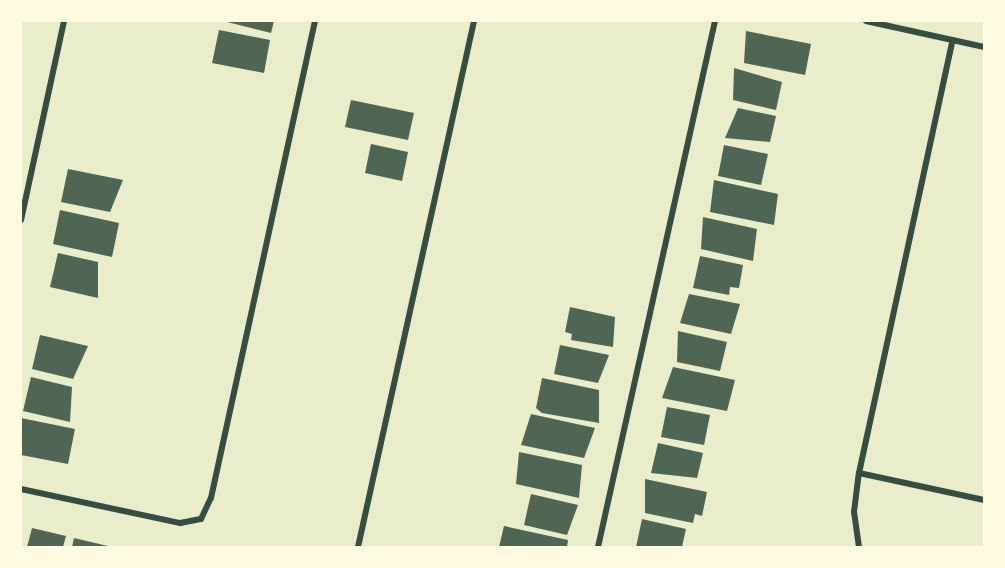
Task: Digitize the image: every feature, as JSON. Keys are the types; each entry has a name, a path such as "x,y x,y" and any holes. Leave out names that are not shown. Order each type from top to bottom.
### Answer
{"street":[{"path":"21,220 64,21"},
{"path":"21,489 180,523 201,519 211,498 315,21"},
{"path":"358,547 474,21"},
{"path":"598,547 716,21"},
{"path":"866,21 984,47"},
{"path":"859,547 854,512 859,474 953,40"},
{"path":"859,474 984,500"}],"building":[{"path":"223,21 274,21 271,33"},
{"path":"219,30 270,40 264,73 212,63"},
{"path":"746,31 811,44 805,75 744,63"},
{"path":"734,68 782,82 776,110 733,100"},
{"path":"351,100 414,113 408,140 345,127"},
{"path":"738,108 776,116 770,142 725,138"},
{"path":"371,144 408,152 402,181 365,173"},
{"path":"724,145 768,154 761,185 718,176"},
{"path":"68,169 123,180 110,212 61,202"},
{"path":"714,180 778,194 774,225 710,212"},
{"path":"60,210 119,223 112,257 53,244"},
{"path":"703,217 757,229 753,261 701,249"},
{"path":"58,253 98,262 98,298 50,287"},
{"path":"700,256 743,265 739,288 730,287 729,295 693,288"},
{"path":"689,294 740,304 731,334 680,323"},
{"path":"570,307 615,317 613,347 571,340 572,334 565,332"},
{"path":"678,331 727,342 720,371 677,362"},
{"path":"40,335 88,346 73,379 32,369"},
{"path":"560,345 609,355 598,383 554,374"},
{"path":"673,367 735,380 727,411 662,398"},
{"path":"31,377 72,387 70,422 23,411"},
{"path":"542,378 599,390 599,423 542,413 536,408"},
{"path":"667,407 710,415 704,445 661,437"},
{"path":"531,414 595,428 584,458 521,445"},
{"path":"21,418 75,429 68,464 21,455"},
{"path":"658,443 703,453 697,478 651,473"},
{"path":"519,452 582,465 579,498 516,484"},
{"path":"645,479 707,492 702,516 695,514 693,523 645,513"},
{"path":"531,494 578,505 567,535 524,525"},
{"path":"642,519 686,529 682,547 636,547"},
{"path":"504,526 568,540 567,547 499,547"},
{"path":"32,528 66,536 63,547 27,547"},
{"path":"74,538 108,546 108,547 72,547"}]}
